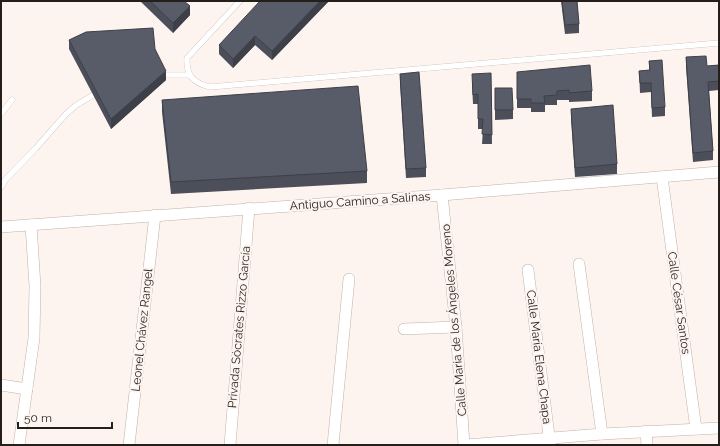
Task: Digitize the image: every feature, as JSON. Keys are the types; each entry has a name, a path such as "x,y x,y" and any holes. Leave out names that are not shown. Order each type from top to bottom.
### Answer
{"street":[{"name":"Antiguo Camino a Salinas","path":"1,227 249,208 442,196 719,172"},
{"name":"Calle César Santos","path":"662,177 696,430"},
{"name":"Calle María de los Ángeles Moreno","path":"442,196 456,328 465,445"},
{"name":"Privada Sócrates Rizzo García","path":"230,445 249,208"},
{"name":"Leonel Chávez Rangel","path":"129,445 155,216"},
{"path":"19,445 34,338 36,309 31,225"},
{"path":"580,264 602,434"},
{"name":"Calle María Elena Chapa","path":"528,270 550,442"},
{"path":"332,445 349,279"},
{"path":"404,329 456,328"},
{"path":"1,385 27,389"},
{"path":"465,445 550,442 602,434 719,428"},
{"path":"646,431 647,445"}],"lane":[{"path":"240,1 187,58 186,67 189,75 203,85 210,87 719,43"},
{"path":"163,75 189,75"},
{"path":"1,186 65,115 75,106 93,95"},
{"path":"1,114 12,100"}],"building":[{"path":"150,1 184,1 190,6 173,23"},
{"path":"260,1 320,1 272,51 255,36 233,59 219,45"},
{"path":"562,1 577,1 579,24 565,25"},
{"path":"153,28 155,49 166,71 111,119 69,40 86,32"},
{"path":"706,56 707,66 719,65 719,81 708,82 713,151 693,153 686,57"},
{"path":"662,60 665,107 652,108 651,83 640,83 639,71 650,70 649,61"},
{"path":"590,65 592,91 569,93 569,90 557,91 557,95 544,96 545,103 531,103 531,99 517,99 517,72"},
{"path":"419,72 426,168 406,169 400,74"},
{"path":"491,73 492,135 482,134 483,119 478,119 478,94 473,95 472,74"},
{"path":"358,86 367,171 171,182 162,100"},
{"path":"495,88 512,88 513,110 495,110"},
{"path":"613,105 617,164 575,168 571,109"}]}
